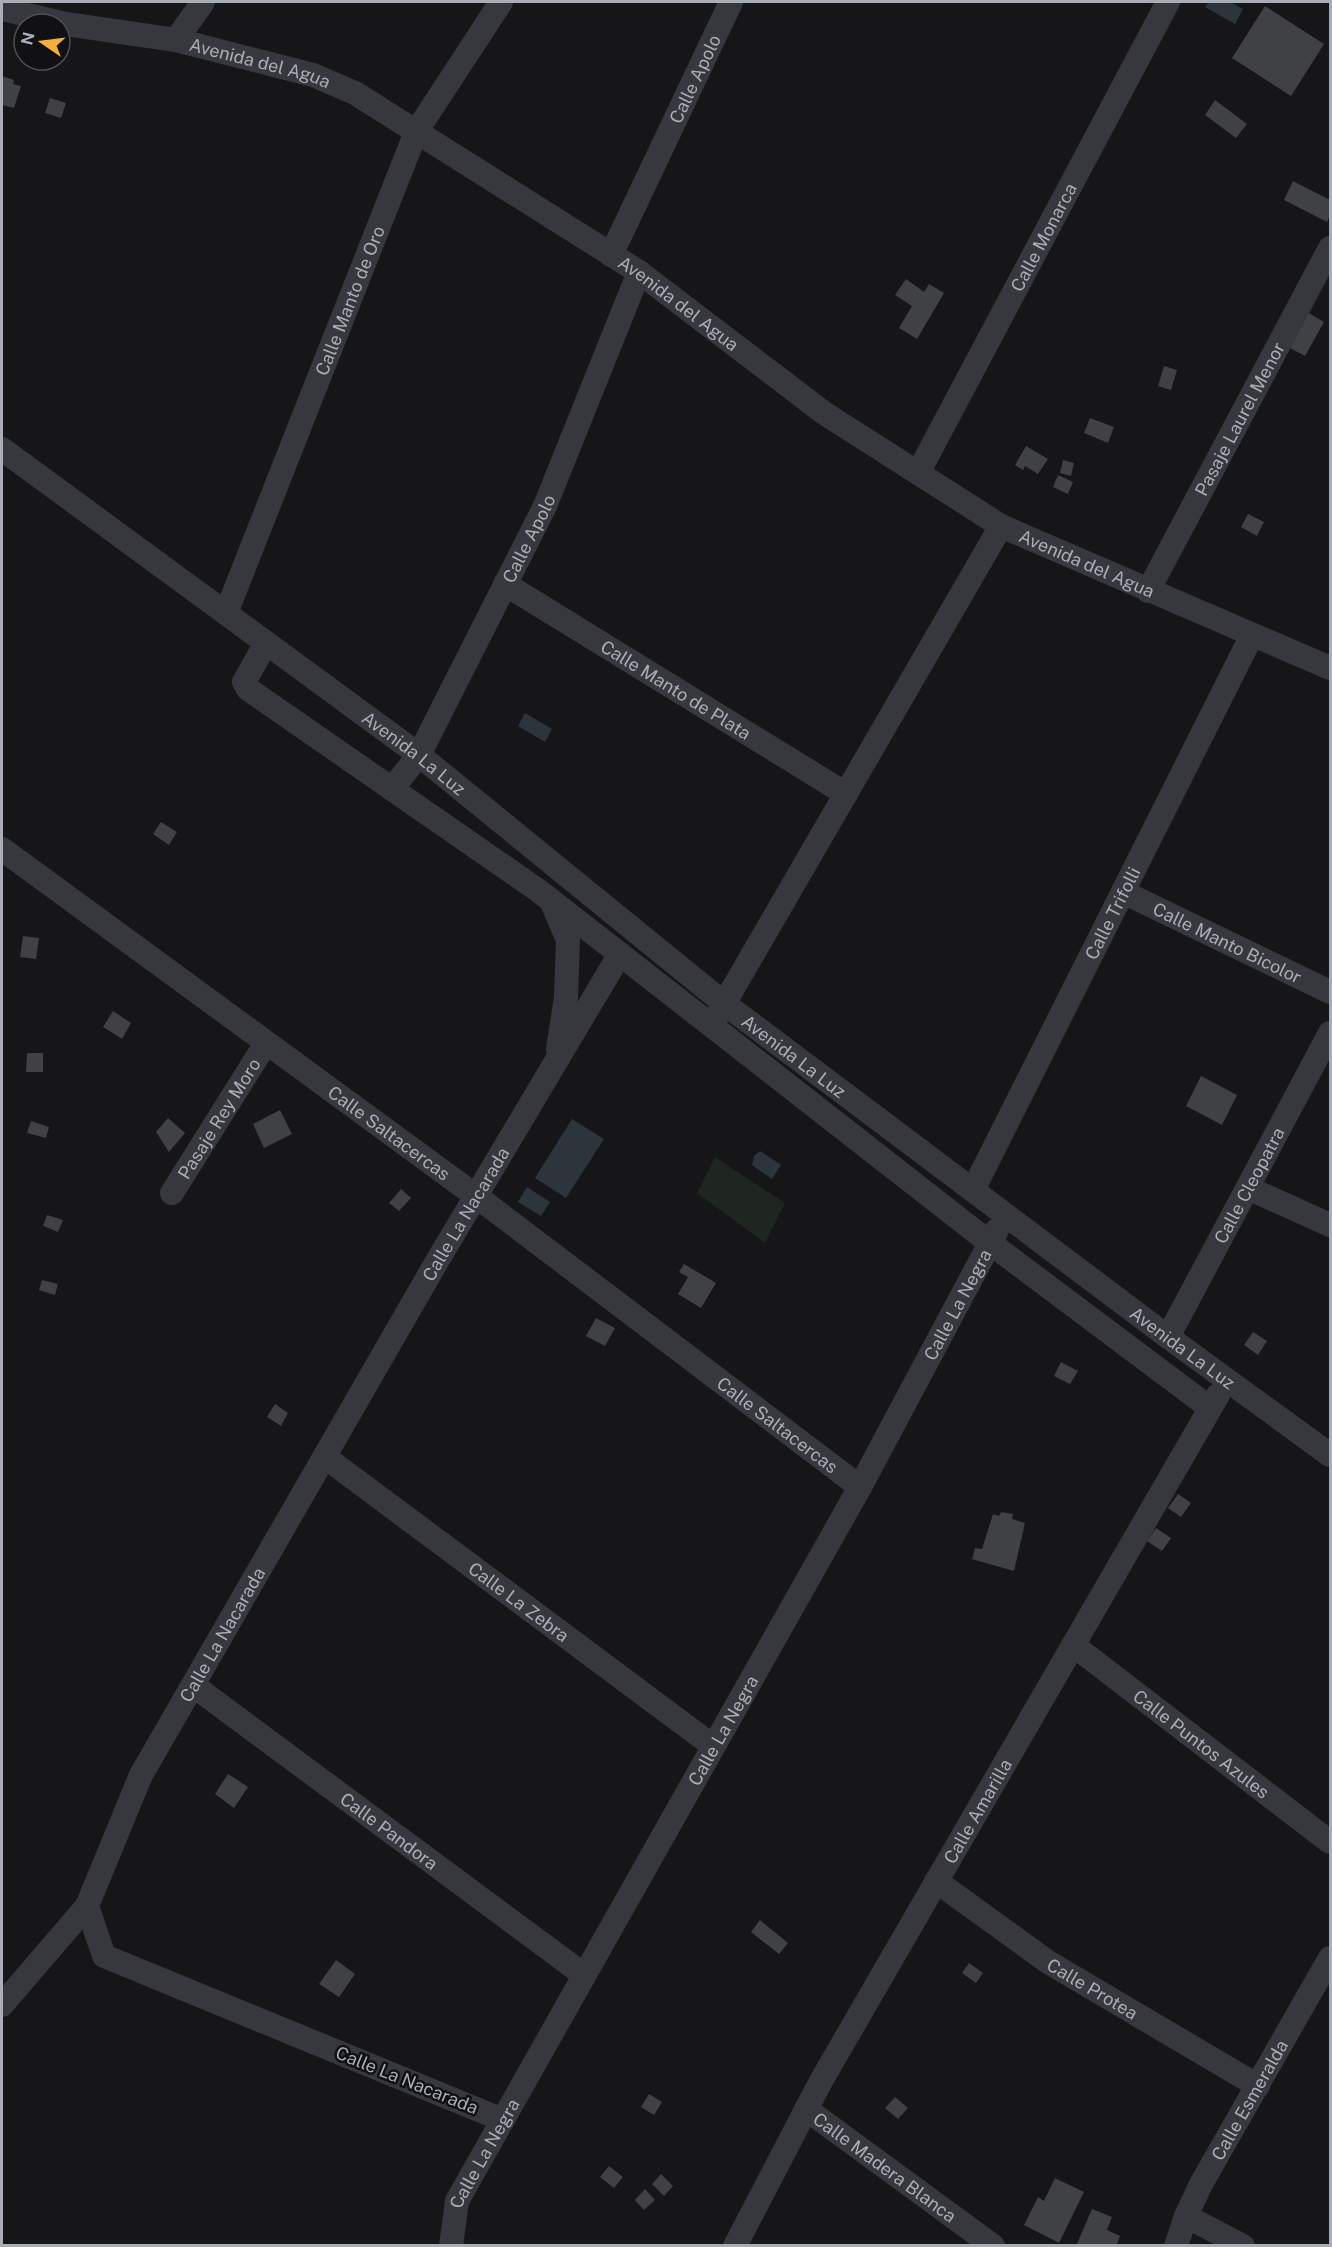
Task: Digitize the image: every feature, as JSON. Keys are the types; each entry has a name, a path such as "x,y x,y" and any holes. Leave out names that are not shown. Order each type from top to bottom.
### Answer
{"street":[{"path":"176,40 203,2"},
{"name":"Calle Manto de Oro","path":"226,613 416,132 501,2"},
{"name":"Calle Apolo","path":"611,255 731,2"},
{"name":"Calle Monarca","path":"918,473 1168,2"},
{"name":"Avenida del Agua","path":"2,9 51,12"},
{"name":"Avenida del Agua","path":"72,14 314,75 355,93 639,272 824,413 1001,526 1330,668"},
{"name":"Pasaje Laurel Menor","path":"1148,591 1330,248"},
{"name":"Calle Apolo","path":"392,789 419,755 545,506 639,272"},
{"name":"Avenida La Luz","path":"2,449 419,755 725,1004 1168,1337 1330,1455"},
{"path":"711,1026 1001,526"},
{"name":"Calle Manto de Plata","path":"506,584 846,794"},
{"name":"Calle Trifolli","path":"973,1190 1252,636"},
{"name":"Avenida La Luz","path":"266,643 244,682 248,690 544,895 990,1243 1210,1408"},
{"path":"529,845 544,895 562,923 568,950 566,997 557,1061"},
{"name":"Calle Saltacercas","path":"2,849 476,1196 860,1487"},
{"name":"Calle Manto Bicolor","path":"1123,892 1330,992"},
{"name":"Calle La Nacarada","path":"503,2120 104,1956 87,1906 141,1775 476,1196 620,954"},
{"name":"Calle Cleopatra","path":"1168,1337 1330,1033"},
{"name":"Pasaje Rey Moro","path":"172,1193 266,1043"},
{"path":"1248,1188 1330,1226"},
{"name":"Calle La Negra","path":"451,2246 457,2201 860,1487 1005,1215"},
{"name":"Calle Amarilla","path":"735,2246 806,2109 1226,1380"},
{"name":"Calle La Zebra","path":"325,1457 713,1746"},
{"name":"Calle Puntos Azules","path":"1073,1645 1330,1842"},
{"name":"Calle Pandora","path":"194,1686 584,1975"},
{"name":"Calle Protea","path":"936,1881 1048,1962 1258,2086"},
{"path":"2,2005 87,1906"},
{"name":"Calle Esmeralda","path":"1176,2246 1186,2216 1330,1959"},
{"name":"Calle Madera Blanca","path":"806,2109 993,2246"},
{"path":"1186,2216 1243,2246"}],"shaded area":[{"path":"1209,2 1230,2 1243,9 1235,24 1205,7"},
{"path":"525,713 552,729 545,742 518,726"},
{"path":"572,1119 604,1139 566,1198 535,1178"},
{"path":"760,1151 781,1165 772,1179 752,1165 754,1156"},
{"path":"715,1157 785,1203 765,1243 697,1193"},
{"path":"527,1187 550,1202 541,1216 518,1202"}],"building":[{"path":"1265,6 1324,44 1291,96 1232,58"},
{"path":"2,76 14,80 13,84 21,86 14,108 2,105"},
{"path":"50,98 66,103 61,118 45,113"},
{"path":"1215,100 1247,124 1236,138 1205,115"},
{"path":"1293,181 1330,200 1330,215 1327,222 1284,200"},
{"path":"906,279 924,292 929,284 944,293 917,339 899,328 912,306 895,295"},
{"path":"1307,312 1324,322 1305,356 1288,347"},
{"path":"1164,366 1177,370 1171,390 1158,386"},
{"path":"1090,418 1114,427 1108,443 1084,433"},
{"path":"1026,446 1048,459 1038,474 1025,466 1023,470 1015,465"},
{"path":"1063,460 1074,463 1071,476 1060,473"},
{"path":"1058,475 1073,482 1068,494 1053,487"},
{"path":"1248,514 1264,522 1257,536 1241,527"},
{"path":"161,822 177,832 169,845 153,834"},
{"path":"23,936 39,938 36,959 20,957"},
{"path":"113,1011 131,1023 122,1039 103,1027"},
{"path":"27,1053 43,1053 43,1072 26,1072"},
{"path":"1201,1076 1237,1095 1222,1125 1186,1106"},
{"path":"280,1110 292,1134 264,1148 253,1124"},
{"path":"168,1118 185,1133 169,1152 156,1132"},
{"path":"31,1121 49,1127 46,1138 27,1133"},
{"path":"401,1189 411,1198 399,1211 389,1203"},
{"path":"47,1215 63,1220 58,1232 43,1226"},
{"path":"684,1264 716,1283 701,1308 678,1294 688,1277 679,1272"},
{"path":"42,1280 58,1284 55,1295 39,1290"},
{"path":"596,1318 615,1328 605,1346 586,1336"},
{"path":"1253,1332 1267,1341 1258,1355 1244,1345"},
{"path":"1061,1362 1078,1371 1070,1384 1054,1376"},
{"path":"275,1404 288,1413 281,1426 267,1417"},
{"path":"1178,1494 1191,1503 1181,1517 1168,1508"},
{"path":"1001,1512 1013,1514 1012,1519 1025,1523 1014,1571 972,1559 975,1548 982,1549 993,1514 999,1516"},
{"path":"1156,1528 1171,1538 1162,1551 1147,1541"},
{"path":"228,1774 248,1787 234,1808 215,1794"},
{"path":"760,1920 788,1943 779,1954 751,1932"},
{"path":"336,1960 355,1974 339,1997 319,1984"},
{"path":"969,1963 983,1973 976,1983 962,1973"},
{"path":"649,2094 662,2102 654,2115 641,2107"},
{"path":"895,2097 908,2108 898,2119 885,2108"},
{"path":"609,2166 623,2177 614,2188 600,2177"},
{"path":"661,2174 673,2186 664,2196 652,2184"},
{"path":"1055,2178 1084,2192 1059,2243 1024,2225 1038,2197 1044,2201"},
{"path":"645,2189 655,2200 644,2210 635,2200"},
{"path":"1092,2209 1112,2217 1107,2230 1120,2236 1116,2246 1076,2246"}]}
